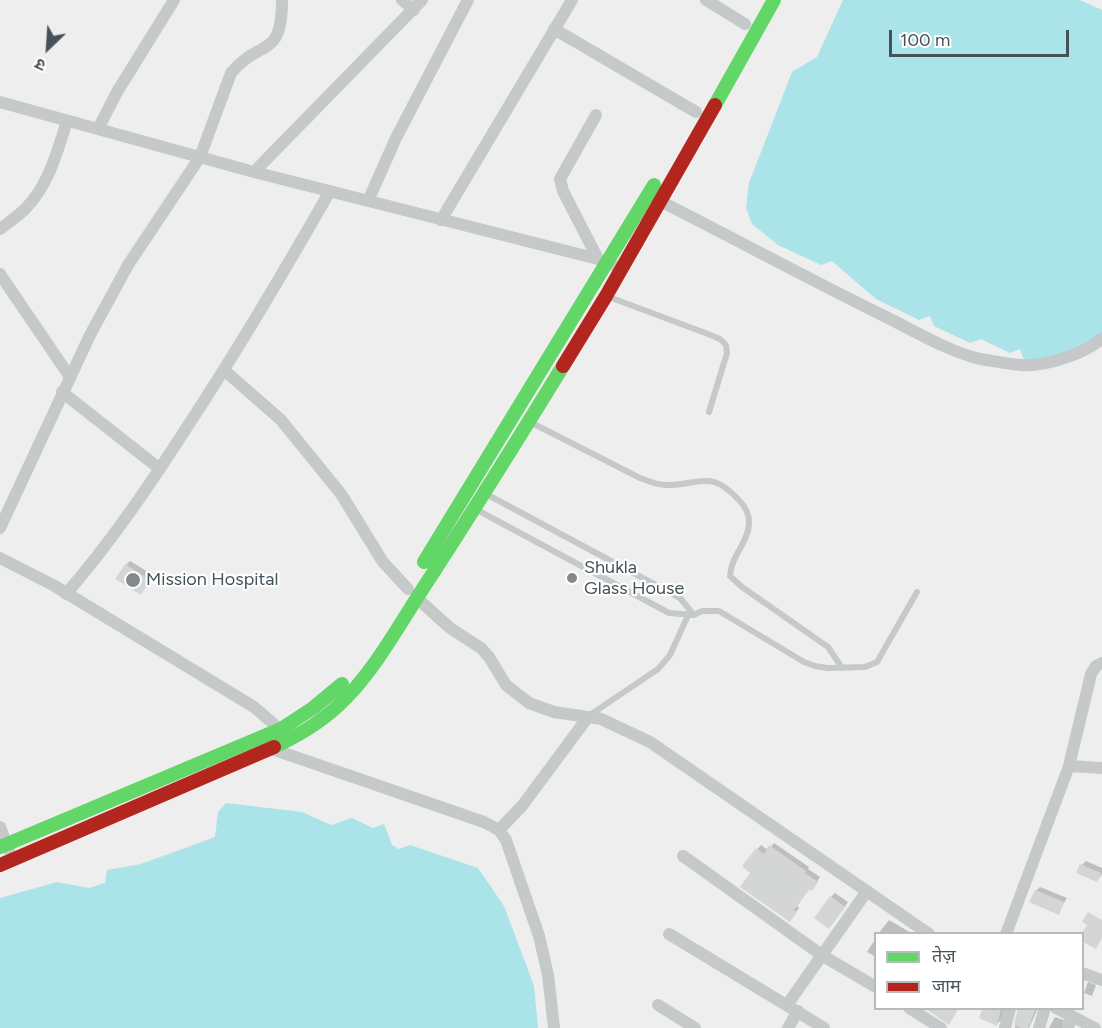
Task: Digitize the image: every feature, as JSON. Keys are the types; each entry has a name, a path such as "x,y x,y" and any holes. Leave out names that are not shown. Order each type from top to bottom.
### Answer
{"main road":[{"path":"469,505 472,486 603,261 696,112 759,0"},
{"path":"4,846 260,738 285,734 329,714 346,698 369,670 412,593 469,505 485,494 622,269 774,0"},
{"path":"6,862 270,750 285,734"}],"street":[{"path":"98,129 117,92 174,0"},
{"path":"0,528 90,335 128,265 200,157 231,73 238,65 276,39 282,18 282,0"},
{"path":"254,171 418,5 402,0"},
{"path":"368,201 396,138 468,0"},
{"path":"441,220 572,0"},
{"path":"706,0 746,24"},
{"path":"554,29 696,112"},
{"path":"0,102 200,157 603,261 622,269"},
{"path":"596,116 560,179 563,191 603,261"},
{"path":"0,229 25,209 42,187 53,166 67,121"},
{"path":"66,594 86,571 160,469 224,370 330,191"},
{"path":"660,201 849,299 943,345 971,356 1023,365 1066,358 1096,344 1102,338"},
{"path":"0,274 70,377"},
{"path":"224,370 281,420 334,484 383,562 450,628 481,648 506,685 516,695 540,708 613,723 650,741 927,932"},
{"path":"63,392 160,469"},
{"path":"0,558 66,594 254,707 285,734"},
{"path":"1006,932 1069,766 1091,674 1096,666 1102,663"},
{"path":"499,830 522,806 588,717"},
{"path":"260,738 270,750 484,822 499,830 506,840 539,936 548,975 554,1028"},
{"path":"1069,766 1102,768"},
{"path":"0,827 6,862"},
{"path":"683,856 823,956 874,986"},
{"path":"788,1028 793,1008 823,956 867,891"},
{"path":"669,934 824,1028"},
{"path":"1084,973 1102,980"},
{"path":"658,1005 695,1028"},
{"path":"912,1010 941,1028"},
{"path":"1005,1028 1010,1010"},
{"path":"1039,1028 1044,1010"},
{"path":"1058,1010 1070,1022 1095,1028"}],"lane":[{"path":"606,296 708,334 720,339 726,345 727,353 709,412"},
{"path":"515,414 649,481 668,485 703,480 727,487 744,505 749,516 747,533 734,560 730,576 742,587 828,647 842,668"},
{"path":"472,486 680,598 691,613"},
{"path":"469,505 669,613 719,611 804,662 827,668 865,667 877,662 917,592"},
{"path":"588,717 658,669 670,655 691,613"}],"water":[{"path":"843,0 1080,0 1102,10 1102,337 1049,362 1024,360 1020,349 1010,353 981,339 970,343 934,326 930,316 919,320 876,299 832,261 821,265 778,245 752,224 746,208 749,183 792,72 817,57"},
{"path":"226,803 302,812 331,825 352,818 373,828 384,824 392,845 399,849 410,845 478,868 504,906 534,986 538,1028 0,1028 0,898 57,882 89,888 105,883 107,870 141,864 215,837 218,812"}],"building":[{"path":"125,564 150,580 141,595 115,579"},
{"path":"769,845 818,882 812,891 809,889 794,910 797,912 790,922 740,887 750,873 742,866 756,848 764,854"},
{"path":"1080,864 1101,873 1097,882 1076,873"},
{"path":"1035,890 1064,902 1059,915 1029,902"},
{"path":"830,896 845,907 829,929 814,918"},
{"path":"1088,912 1102,920 1102,938 1096,949 1084,943 1083,932 1087,925 1082,922"},
{"path":"928,1010 958,1010 949,1025"},
{"path":"982,1010 1001,1010 997,1026 979,1018"},
{"path":"1018,1010 1035,1010 1028,1028 1014,1025"}],"traffic: fast":[{"path":"715,105 774,0"},
{"path":"424,562 654,185"},
{"path":"274,747 303,732 330,713 367,673 458,534 563,366"},
{"path":"0,847 281,729 313,708 342,684"}],"traffic: jam":[{"path":"563,366 606,296 715,105"},
{"path":"0,865 274,747"}],"place":[{"name":"Shukla Glass House","path":"572,578"},
{"name":"Mission Hospital","path":"133,580"}]}
